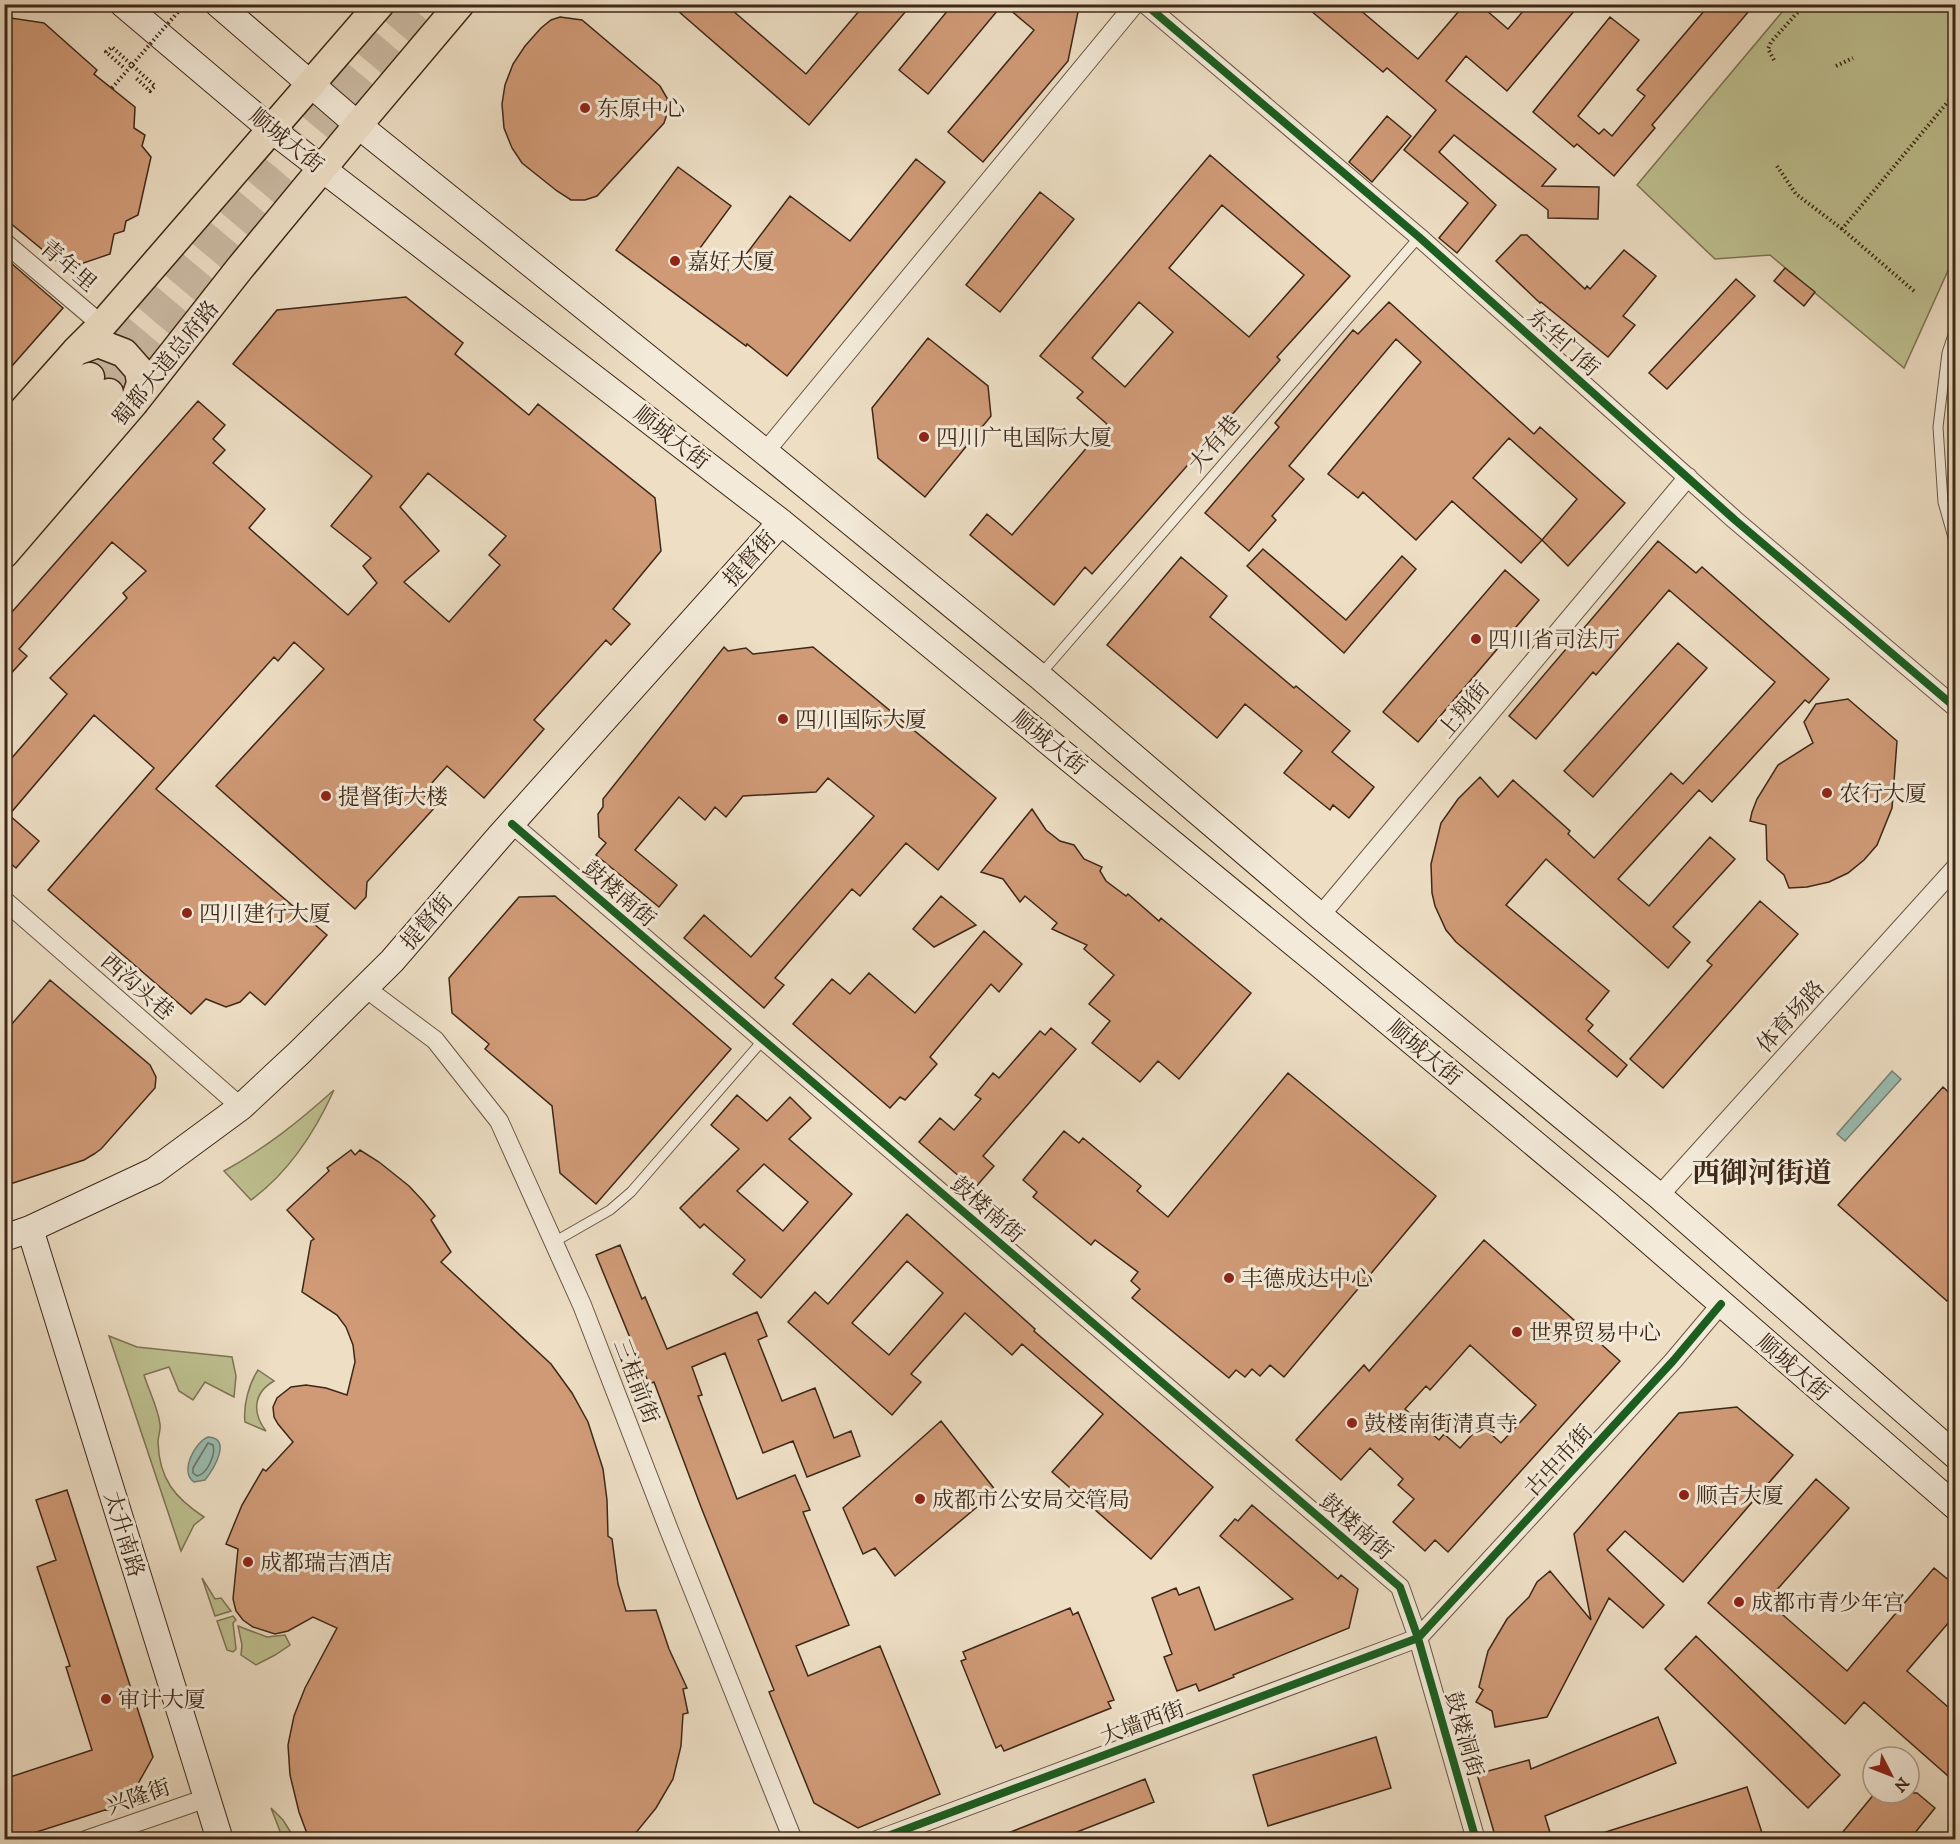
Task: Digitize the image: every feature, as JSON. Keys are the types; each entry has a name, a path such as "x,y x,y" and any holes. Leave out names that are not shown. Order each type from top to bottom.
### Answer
{"main road":[{"name":"顺城大街","path":"123,4 272,130 781,522 1327,970 1608,1205 1956,1506"},
{"name":"顺城大街","path":"218,4 357,125 765,452 1039,676 1320,916 1659,1196 1956,1456"},
{"path":"4,432 102,325 380,4"},
{"name":"蜀都大道总府路","path":"4,514 110,392 240,267 460,4"},
{"path":"76,351 98,343 124,352 139,370 141,382 110,392"},
{"name":"蜀都大道总府路","path":"4,474 110,392"},
{"name":"蜀都大道总府路","path":"4,554 110,392"},
{"name":"提督街","path":"4,1238 154,1171 241,1107 392,961 781,522"},
{"name":"太升南路","path":"30,1228 220,1839"}],"street":[{"path":"765,452 1136,4"},
{"name":"东华门街","path":"1152,7 1419,237 1688,477 1956,708"},
{"name":"青年里","path":"4,242 102,325"},
{"name":"上翔街","path":"1320,916 1688,477"},
{"name":"鼓楼南街","path":"512,824 1400,1587 1418,1638"},
{"name":"体育场路","path":"1659,1196 1956,867"},
{"name":"西沟头巷","path":"4,900 241,1107"},
{"name":"三桂前街","path":"364,987 435,1041 499,1121 582,1305 793,1839"},
{"name":"古中市街","path":"1418,1638 1672,1361 1721,1304"},
{"name":"大墙西街","path":"878,1839 1418,1638"},
{"name":"鼓楼洞街","path":"1418,1638 1476,1839"},
{"name":"兴隆街","path":"86,1839 207,1798"}],"lane":[{"name":"大有巷","path":"1039,676 1419,237"},
{"path":"1956,326 1947,353 1938,427 1943,502 1956,548"},
{"path":"554,1242 610,1210 631,1192 763,1040"}],"path":[{"path":"112,88 185,4"},
{"path":"1774,60 1768,49 1771,42 1805,4"},
{"path":"123,67 106,52 112,47 155,86 150,91 135,77"},
{"path":"1836,66 1853,58"},
{"path":"1842,229 1956,92"},
{"path":"1777,166 1796,194 1842,229 1914,291"}],"green space":[{"path":"1788,5 1955,5 1955,255 1904,368 1770,255 1715,259 1637,185"},
{"path":"334,1090 299,1151 277,1177 251,1200 224,1171 281,1134"},
{"path":"109,1336 137,1347 232,1357 236,1376 234,1397 205,1382 193,1400 179,1391 169,1367 144,1375 159,1418 159,1455 165,1477 177,1495 204,1517 194,1525 181,1551"},
{"path":"258,1370 274,1381 262,1391 257,1404 258,1417 266,1431 245,1422 247,1395"},
{"path":"202,1578 215,1599 221,1598 231,1611 215,1616"},
{"path":"233,1616 236,1620 233,1623 236,1649 233,1652 227,1650 217,1621"},
{"path":"238,1626 267,1637 285,1635 290,1645 256,1665 241,1655 242,1645"},
{"path":"271,1808 283,1820 295,1839 283,1839"}],"water":[{"path":"1892,1071 1901,1079 1845,1141 1837,1134"},
{"path":"208,1437 219,1443 219,1455 205,1480 194,1482 188,1471 190,1458 198,1445"}],"building":[{"path":"670,4 725,4 806,74 865,4 912,4 809,125"},
{"path":"953,4 1003,4 928,94 899,70"},
{"path":"1003,4 1069,4 1078,12 1068,61 983,162 948,132 1034,30"},
{"path":"1303,4 1353,4 1418,59 1465,4 1479,4 1508,29 1529,4 1580,4 1507,91 1466,56 1446,81 1556,169 1542,186 1599,187 1598,219 1548,218 1548,210 1454,135 1439,152 1496,205 1457,253 1439,238 1468,203 1404,150 1436,110 1387,68 1383,72"},
{"path":"1710,4 1755,4 1652,125 1655,128 1614,176 1577,144 1574,147 1533,112 1610,17 1639,40 1578,116 1599,134 1604,129 1612,136 1645,96 1637,90"},
{"path":"4,17 44,23 97,70 94,74 135,107 134,128 145,135 142,146 151,157 138,215 126,221 124,231 114,234 110,254 66,269 4,218"},
{"name":"东原中心","path":"560,17 582,20 660,86 667,98 668,111 664,123 597,196 585,200 571,200 522,163 512,148 504,128 502,104 505,85 513,64 541,28 551,20"},
{"path":"1387,116 1411,136 1372,182 1349,162"},
{"path":"1210,155 1350,276 1277,357 1280,360 1092,574 1085,567 1054,605 970,535 987,514 1012,535 1107,424 1077,398 1083,392 1040,356","holes":["1222,205 1304,275 1249,337 1169,268","1139,302 1173,332 1125,387 1092,358"]},
{"path":"916,159 945,182 787,376 747,344 746,346 616,250 678,167 731,206 700,248 732,273 790,196 850,241"},
{"path":"1040,192 1074,219 1000,312 966,285"},
{"path":"1521,235 1527,235 1585,289 1587,286 1590,289 1624,250 1656,276 1623,316 1635,325 1608,357 1540,303 1496,261"},
{"path":"4,257 63,308 4,375"},
{"path":"1785,268 1815,292 1804,306 1774,281"},
{"path":"1736,279 1755,296 1667,389 1649,373"},
{"path":"406,297 463,343 455,354 529,415 538,404 655,498 661,551 613,609 630,624 611,645 606,640 534,720 544,729 484,798 447,766 422,794 436,806 367,882 366,897 355,909 216,786 324,669 294,642 278,661 274,657 156,789 327,935 265,1005 250,992 240,1002 226,1007 206,999 191,1014 48,890 154,768 94,715 9,815 39,841 16,868 4,858 4,767 67,694 50,678 127,598 123,593 146,571 112,542 19,649 27,656 4,681 4,621 198,401 225,425 213,439 225,450 213,463 265,509 249,528 348,615 377,583 363,566 371,558 331,526 372,476 233,364 277,310","holes":["428,473 506,536 489,555 500,565 449,622 404,582 439,551 400,507"]},
{"path":"1389,302 1534,434 1540,427 1625,503 1568,566 1542,540 1521,563 1452,501 1416,540 1363,492 1358,498 1328,474 1421,362 1396,339 1289,466 1304,479 1272,516 1276,520 1249,551 1205,513 1279,427 1275,423 1353,330 1358,334","holes":["1509,438 1577,499 1542,540 1473,478"]},
{"name":"四川广电国际大厦","path":"928,338 988,386 991,416 925,497 878,458 872,408"},
{"path":"1658,541 1696,573 1702,567 1829,679 1809,703 1805,700 1712,802 1699,790 1618,879 1649,906 1710,837 1735,859 1673,927 1690,942 1668,968 1546,859 1506,905 1609,991 1586,1019 1593,1025 1588,1031 1627,1065 1617,1077 1456,942 1446,930 1435,906 1431,864 1441,823 1458,799 1480,777 1498,797 1513,780 1570,831 1568,834 1594,858 1671,773 1683,784 1775,682 1669,590 1596,675 1593,672 1536,739 1509,716"},
{"path":"1263,549 1346,620 1402,556 1416,569 1344,653 1247,566"},
{"path":"1181,557 1227,596 1210,617 1294,688 1296,686 1350,731 1332,752 1374,787 1349,818 1333,805 1330,810 1284,773 1302,751 1245,704 1217,738 1107,645"},
{"name":"四川省司法厅","path":"1505,570 1539,600 1418,742 1383,712"},
{"path":"1678,643 1707,668 1593,797 1564,771"},
{"name":"四川国际大厦","path":"724,647 728,651 746,648 753,654 813,647 996,798 938,870 906,843 860,896 852,889 775,978 784,985 764,1008 684,938 704,915 751,957 874,816 828,778 816,792 743,796 726,817 715,807 705,820 679,797 635,850 677,885 659,907 596,855 606,843 599,837 598,814 603,807 603,799"},
{"name":"农行大厦","path":"1848,699 1897,741 1892,808 1877,845 1848,873 1829,882 1789,888 1784,875 1767,860 1766,825 1750,821 1752,812 1757,799 1778,765 1813,743 1804,722 1816,704"},
{"path":"1032,809 1046,830 1060,841 1074,845 1084,859 1102,867 1100,871 1106,881 1126,896 1128,894 1159,921 1161,918 1251,993 1179,1079 1158,1061 1140,1082 1092,1043 1110,1021 1089,1004 1114,975 1084,949 1087,945 1052,929 1057,923 1025,896 1020,902 1003,879 981,872"},
{"path":"555,896 731,1049 596,1204 560,1173 552,1106 485,1049 489,1044 452,1013 449,978 519,897"},
{"path":"941,896 976,925 934,947 913,929"},
{"path":"1760,901 1798,934 1663,1088 1630,1059 1712,965 1707,961"},
{"path":"984,931 1022,964 999,992 991,984 930,1057 937,1064 905,1100 900,1097 890,1108 793,1024 832,979 850,994 869,973 915,1013"},
{"path":"50,980 150,1065 156,1077 155,1088 94,1154 84,1160 4,1186 4,1033"},
{"path":"1051,1028 1076,1049 983,1156 994,1166 974,1189 919,1142 940,1118 954,1130 981,1099 975,1095 993,1073 999,1078 1040,1031 1045,1035"},
{"path":"1288,1073 1436,1196 1284,1377 1270,1365 1260,1376 1252,1369 1245,1377 1236,1370 1229,1378 1132,1298 1140,1289 1131,1281 1138,1272 1095,1240 1091,1245 1033,1197 1037,1192 1023,1180 1064,1131 1079,1143 1083,1138 1141,1186 1137,1191 1168,1217"},
{"path":"1943,1087 1956,1099 1956,1292 1947,1301 1838,1205"},
{"path":"737,1095 767,1121 790,1097 811,1118 789,1139 852,1194 761,1298 733,1274 745,1260 704,1224 700,1228 680,1208 739,1149 711,1125","holes":["764,1164 808,1202 783,1231 737,1191"]},
{"path":"351,1150 355,1155 360,1150 379,1162 409,1186 423,1201 435,1216 431,1220 451,1252 441,1262 551,1364 572,1393 588,1422 603,1469 608,1536 612,1539 618,1584 626,1611 656,1610 669,1649 687,1688 683,1689 688,1713 683,1714 681,1746 673,1779 656,1808 633,1839 309,1839 299,1812 290,1775 288,1745 294,1716 305,1688 337,1628 313,1617 288,1631 275,1634 253,1627 243,1620 236,1611 233,1599 238,1549 226,1544 242,1505 263,1469 266,1471 293,1442 274,1417 273,1407 277,1398 291,1387 306,1385 326,1388 347,1395 355,1362 353,1345 346,1327 337,1315 302,1292 311,1241 314,1239 287,1210 329,1171 327,1168"},
{"path":"907,1214 1035,1329 1034,1331 1213,1487 1151,1559 1052,1472 1103,1414 1022,1344 1012,1355 965,1313 911,1374 921,1382 892,1415 788,1322 815,1292 828,1304","holes":["907,1261 943,1293 889,1355 852,1323"]},
{"path":"1484,1240 1620,1361 1448,1552 1435,1540 1425,1551 1393,1522 1414,1499 1398,1485 1403,1479 1370,1448 1341,1480 1296,1440 1364,1365 1369,1371","holes":["1470,1345 1536,1405 1501,1443 1481,1425 1460,1448 1444,1434 1439,1440 1405,1409 1426,1386 1430,1390"]},
{"path":"620,1245 642,1299 645,1297 667,1349 757,1312 767,1336 758,1340 782,1401 815,1388 834,1438 851,1431 860,1456 807,1477 793,1441 763,1453 725,1353 692,1367 702,1395 698,1396 737,1499 795,1475 810,1510 803,1512 849,1625 796,1646 808,1676 880,1646 940,1794 858,1828 814,1803 769,1692 774,1690 654,1382 649,1384 596,1255"},
{"name":"顺吉大厦","path":"1737,1407 1793,1455 1683,1582 1625,1531 1607,1550 1664,1605 1643,1628 1609,1598 1547,1717 1495,1727 1492,1711 1476,1702 1483,1690 1479,1687 1488,1651 1507,1619 1529,1597 1537,1582 1550,1571 1591,1620 1574,1534 1679,1413"},
{"name":"成都市公安局交管局","path":"941,1421 996,1491 895,1576 875,1548 863,1554 843,1508"},
{"path":"1816,1479 1849,1508 1767,1601 1847,1671 1934,1568 1956,1586 1956,1614 1907,1671 1956,1714 1956,1783 1921,1752 1921,1745 1913,1745 1864,1702 1845,1724 1708,1603"},
{"path":"67,1490 153,1757 126,1805 15,1839 4,1839 4,1779 92,1750 66,1667 70,1666 37,1567 56,1560 36,1500"},
{"path":"1252,1505 1338,1579 1341,1575 1358,1589 1349,1628 1199,1691 1196,1684 1177,1691 1164,1657 1172,1654 1152,1598 1176,1588 1179,1595 1199,1587 1215,1630 1293,1599 1220,1536"},
{"path":"1070,1608 1073,1615 1078,1612 1114,1700 1108,1702 1111,1708 1004,1751 1001,1745 996,1748 961,1661 966,1659 963,1652"},
{"path":"1696,1636 1840,1775 1808,1808 1665,1669"},
{"path":"1658,1717 1676,1763 1545,1816 1552,1839 1496,1839 1477,1774 1529,1760 1531,1769"},
{"path":"1376,1737 1391,1788 1268,1826 1253,1775"},
{"path":"1145,1779 1154,1802 1059,1839 993,1839"},
{"path":"1747,1787 1764,1839 1593,1839 1593,1836"},
{"path":"1921,1796 1935,1808 1910,1839 1837,1839 1865,1805 1921,1805"}],"tunnel":[{"path":"90,377 404,4"},
{"path":"109,393 439,4"}],"cycle path":[{"path":"1145,4 1419,237 1735,520 1956,708"},
{"path":"512,824 1400,1587 1418,1638 1476,1840"},
{"path":"877,1840 1418,1638 1673,1361 1721,1304"}],"place":[{"name":"东原中心","path":"585,108"},
{"name":"嘉好大厦","path":"675,261"},
{"name":"四川广电国际大厦","path":"924,437"},
{"name":"四川省司法厅","path":"1476,639"},
{"name":"四川国际大厦","path":"783,719"},
{"name":"农行大厦","path":"1827,793"},
{"name":"提督街大楼","path":"326,796"},
{"name":"四川建行大厦","path":"187,913"},
{"name":"丰德成达中心","path":"1229,1278"},
{"name":"世界贸易中心","path":"1517,1332"},
{"name":"鼓楼南街清真寺","path":"1352,1423"},
{"name":"顺吉大厦","path":"1684,1495"},
{"name":"成都市公安局交管局","path":"920,1499"},
{"name":"成都瑞吉酒店","path":"248,1562"},
{"name":"成都市青少年宫","path":"1739,1602"},
{"name":"审计大厦","path":"106,1699"}],"district":[{"name":"西御河街道","path":"1762,1172"}]}
